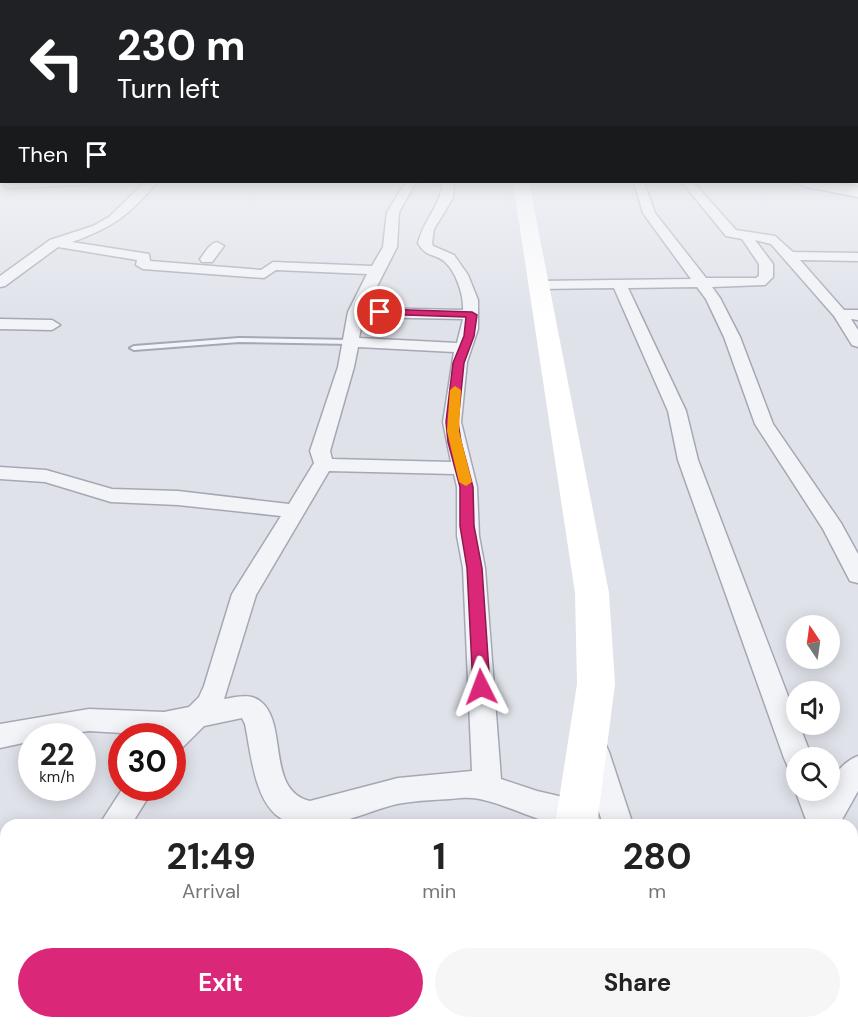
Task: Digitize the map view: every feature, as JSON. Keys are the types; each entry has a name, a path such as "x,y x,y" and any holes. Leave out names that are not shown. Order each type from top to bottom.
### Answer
{"main road":[{"path":"528,222 592,593 596,684 577,819"}],"street":[{"path":"0,283 55,243 109,222"},
{"path":"324,463 320,451 346,367 357,312 376,270 390,247 392,222"},
{"path":"432,222 425,243 428,249 449,258 461,275 469,293 472,315 469,336 459,363 452,411 454,442 467,487 467,526 474,568 487,787"},
{"path":"656,222 713,298 732,337 764,424 832,528 858,575"},
{"path":"722,222 731,233 771,238 840,314 858,342"},
{"path":"538,285 620,286 752,283 764,280 767,273 766,264 746,236"},
{"path":"55,243 142,257 155,246"},
{"path":"204,264 217,246"},
{"path":"789,256 858,256"},
{"path":"142,257 144,257 143,265 204,264 264,274 273,266 376,270"},
{"path":"620,286 677,411 688,460 794,747"},
{"path":"357,312 472,315"},
{"path":"840,314 858,315"},
{"path":"0,324 52,325"},
{"path":"351,342 464,348"},
{"path":"324,463 352,467 462,468"},
{"path":"186,727 208,704 217,686 244,594 324,463"},
{"path":"0,472 46,476 111,495 187,498 294,511"},
{"path":"0,736 43,726 89,720 137,723 195,718 242,707 250,708 257,715 264,754 273,783 284,803 296,812 310,815 399,791 472,784 487,787 577,819"},
{"path":"589,734 616,819"},
{"path":"826,819 834,801 858,769"},
{"path":"118,819 131,801"},
{"path":"814,801 822,819"}],"lane":[{"path":"134,348 239,340 351,342"}],"slow traffic":[{"path":"455,390 452,411 454,442 466,482"}],"route":[{"path":"380,312 472,315 469,336 459,363 452,422 454,442 467,487 467,526 473,554 481,687"}]}
